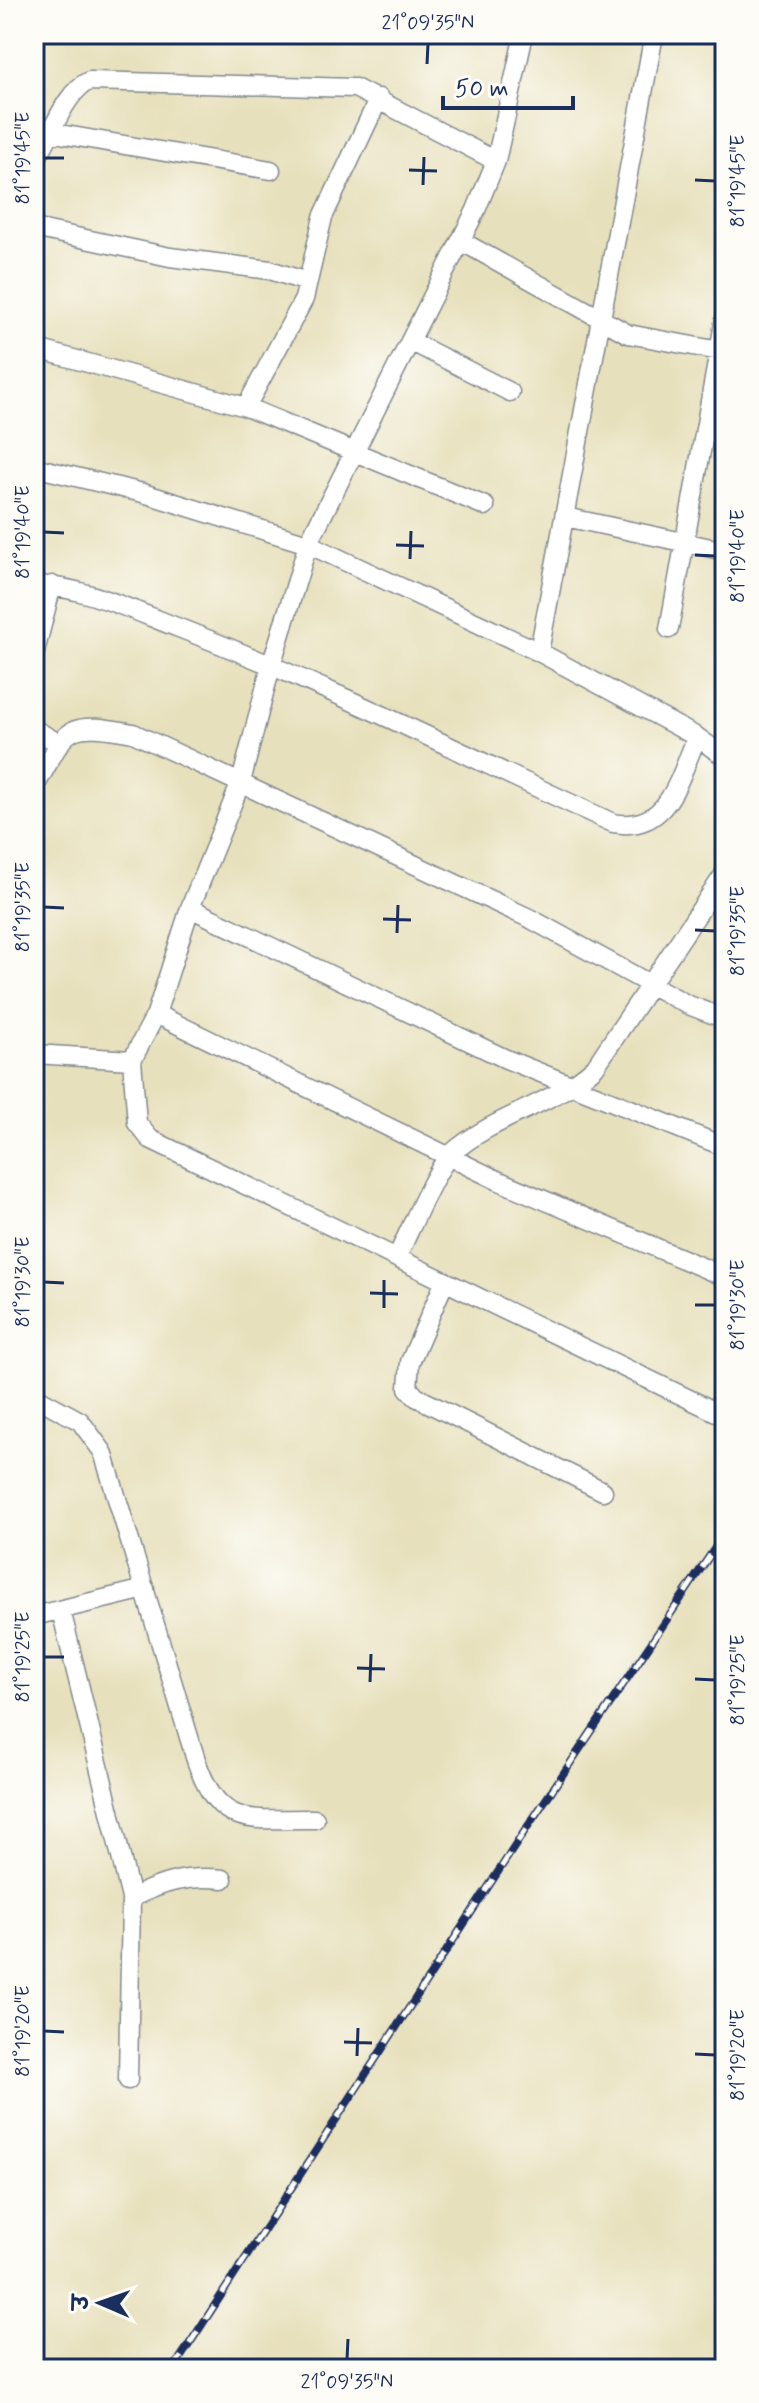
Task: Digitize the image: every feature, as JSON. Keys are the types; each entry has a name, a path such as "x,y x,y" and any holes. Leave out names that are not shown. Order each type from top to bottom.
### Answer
{"street":[{"path":"524,34 496,161 461,241 358,452 308,544 271,666 241,782 190,908 156,1014 132,1060 137,1123 150,1139 716,1412"},
{"path":"539,652 654,34"},
{"path":"34,162 54,133 76,87 89,81 355,88 496,161"},
{"path":"246,407 297,315 323,217 379,98"},
{"path":"54,133 271,170"},
{"path":"34,228 170,257 270,270 307,282"},
{"path":"461,241 601,316 628,334 722,351"},
{"path":"669,629 722,351 725,318"},
{"path":"410,341 510,392"},
{"path":"34,348 246,407 485,506"},
{"path":"34,467 143,493 308,544 539,652 697,737 725,757"},
{"path":"565,517 725,551"},
{"path":"34,656 43,585 121,606 271,666 598,817 628,826 648,822 665,807 697,737"},
{"path":"34,788 60,744 73,729 88,725 133,733 241,782 408,865 531,919 686,1004 725,1019"},
{"path":"34,729 60,744"},
{"path":"397,1257 449,1156 478,1133 574,1087 595,1067 649,984 718,898 725,873"},
{"path":"190,908 506,1059 725,1147"},
{"path":"156,1014 449,1156 725,1277"},
{"path":"34,1054 132,1060"},
{"path":"445,1281 410,1362 408,1388 416,1397 603,1491"},
{"path":"34,1396 80,1421 103,1452 202,1778 222,1809 241,1818 315,1819"},
{"path":"35,1611 61,1610 145,1589"},
{"path":"61,1610 131,1898 128,2080"},
{"path":"131,1898 166,1881 193,1876 223,1879"}],"railway":[{"path":"173,2369 526,1829 725,1533"}]}
